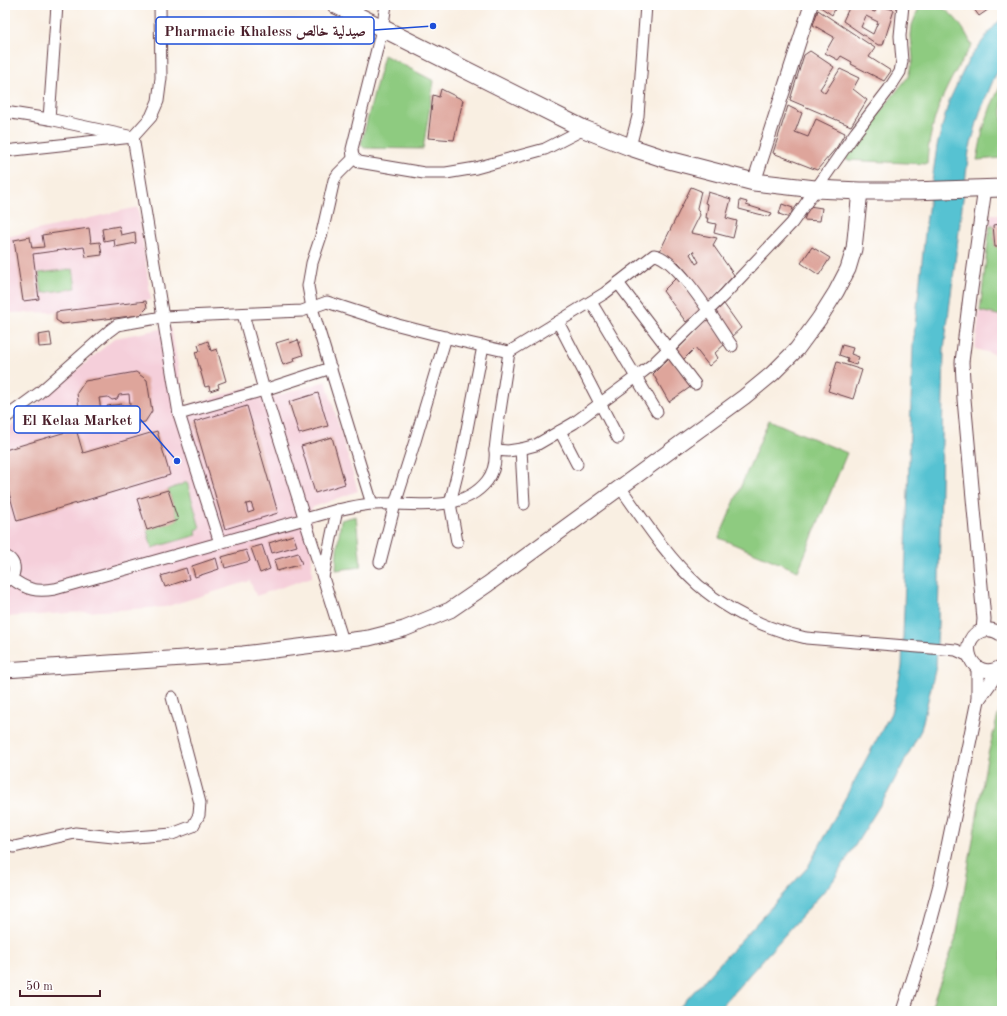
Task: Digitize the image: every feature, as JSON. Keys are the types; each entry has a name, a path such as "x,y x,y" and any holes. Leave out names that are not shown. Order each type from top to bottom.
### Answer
{"main road":[{"path":"336,5 584,130 669,160 754,182 815,189 911,191 1002,188"},
{"path":"5,670 243,654 369,638 404,630 450,610 488,584 744,397 772,374 797,349 819,319 848,269 857,232 860,191"}],"street":[{"path":"49,119 57,5"},
{"path":"5,151 133,137 151,117 158,101 162,78 160,5"},
{"path":"386,5 382,29 352,149 354,158 359,162 363,164 424,173 446,173 476,168 546,149 584,130"},
{"path":"630,147 638,116 646,5"},
{"path":"754,182 811,5"},
{"path":"495,450 521,450 536,445 574,423 636,377 653,364 708,311 792,223 900,72 902,61 900,36 903,5"},
{"path":"5,112 49,119 133,137"},
{"path":"133,137 179,414 220,543"},
{"path":"354,158 334,180 322,233 312,263 308,286 312,308 372,504"},
{"path":"981,188 962,362 962,384 984,619 983,630"},
{"path":"5,418 39,392 117,325 163,317 302,311 327,302 398,325 509,352 618,284 654,255 668,261 676,268 732,346"},
{"path":"618,284 694,384"},
{"path":"591,302 657,412"},
{"path":"243,314 264,390 342,641"},
{"path":"558,322 599,404 618,438"},
{"path":"380,562 394,504 415,441 446,337"},
{"path":"457,542 450,503 462,455 483,346"},
{"path":"5,556 12,560 14,565 14,572 8,580 29,589 38,591 55,589 337,510 372,504 422,505 450,503 465,499 482,487 489,478 496,460 495,450 498,424 509,352"},
{"path":"179,414 264,390 331,368"},
{"path":"560,431 577,464"},
{"path":"521,450 524,504"},
{"path":"620,487 660,543 679,566 698,585 728,607 760,624 786,633 826,640 969,650"},
{"path":"323,578 337,510"},
{"path":"1002,635 995,631 983,630 974,636 969,650 972,663 978,668 990,671 997,670 1002,666"},
{"path":"978,700 1002,666"},
{"path":"903,1011 922,952 940,885 978,700 978,668"},
{"path":"5,845 14,847 75,833 124,838 172,834 193,826 199,815 200,802 172,697"}],"shaded area":[{"path":"138,207 151,300 56,312 7,313 7,237"},
{"path":"991,214 1002,214 1002,356 975,349"},
{"path":"171,327 185,406 248,387 276,396 326,381 358,491 311,508 312,577 256,596 250,581 165,607 5,617 5,431 115,338"}],"green space":[{"path":"920,5 935,5 947,11 958,21 972,46 947,87 941,102 931,132 927,164 846,160 846,154 908,77 913,59 911,36 912,25"},
{"path":"384,55 434,81 423,149 364,148 361,144"},
{"path":"1002,83 1002,158 977,160 983,130 991,106"},
{"path":"990,225 993,225 995,247 1002,247 1002,316 980,311"},
{"path":"73,269 76,288 42,293 39,273"},
{"path":"769,420 847,453 798,571 719,538"},
{"path":"187,482 200,528 196,530 197,535 152,548 147,530 178,520 168,490"},
{"path":"356,516 361,567 336,570 341,520"},
{"path":"1002,700 1002,1011 930,1011 956,938 987,758"}],"water":[{"path":"1002,18 1002,65 994,78 980,112 969,151 944,350 936,666 921,730 887,794 833,881 717,1011 676,1011 808,867 891,713 902,667 913,345 926,224 937,146 949,101 968,61 990,31"}],"building":[{"path":"837,5 832,15 819,6"},
{"path":"843,5 874,5 872,11 875,12 878,5 894,10 883,45 878,45 843,21 849,8","holes":["866,16 878,22 873,34 861,27"]},
{"path":"961,5 971,5 965,10"},
{"path":"971,5 990,5 992,7 979,16"},
{"path":"818,10 875,48 869,57 891,71 884,81 851,64 852,62 841,56 838,60 825,53 834,37 813,25"},
{"path":"810,51 834,67 820,89 825,93 840,69 859,78 853,89 867,100 851,126 790,100 804,55"},
{"path":"441,89 463,100 454,140 428,138 433,95 439,97"},
{"path":"788,106 802,113 795,132 808,137 816,119 845,133 837,147 817,170 773,153"},
{"path":"691,187 701,191 697,208 700,215 691,233 717,238 713,245 734,275 708,303 687,272 678,262 676,263 660,251","holes":["693,251 699,262 696,264 690,254"]},
{"path":"708,192 731,199 726,218 737,221 733,238 714,233 716,224 707,222 708,218 706,218 708,204 705,203"},
{"path":"740,200 747,202 746,205 772,213 770,217 739,209"},
{"path":"782,204 793,208 790,218 779,214"},
{"path":"809,206 822,208 820,221 804,220"},
{"path":"1002,224 1002,247 995,247 993,225"},
{"path":"119,226 121,235 135,232 136,243 115,247 114,239 104,241 102,229"},
{"path":"89,228 91,243 100,242 102,255 86,257 84,247 33,254 39,299 23,301 14,240 30,237 32,248 44,247 42,235"},
{"path":"812,247 830,258 819,275 801,263"},
{"path":"677,277 702,309 686,322 663,291"},
{"path":"146,301 147,308 140,315 62,324 56,320 56,312"},
{"path":"724,304 741,328 731,337 714,313"},
{"path":"708,318 726,343 715,353 718,358 709,366 695,348 682,361 675,352"},
{"path":"50,333 52,346 39,347 38,335"},
{"path":"289,339 290,343 298,340 303,355 294,358 295,361 283,365 276,343"},
{"path":"208,341 211,351 217,349 226,381 218,384 219,388 210,391 209,386 205,387 195,352 200,351 198,345"},
{"path":"842,345 853,348 851,354 859,357 856,365 847,362 848,358 839,355"},
{"path":"670,357 692,386 669,402 653,374"},
{"path":"837,362 862,370 853,399 828,391"},
{"path":"136,372 147,380 152,411 145,422 93,430 81,423 77,393 85,381","holes":["129,394 130,405 122,406 122,404 107,406 108,409 101,410 99,398 108,397 112,400 117,399 119,395"]},
{"path":"318,393 328,426 299,434 289,402"},
{"path":"247,406 278,513 225,529 194,422","holes":["251,503 254,511 248,513 246,504"]},
{"path":"76,429 83,453 157,431 170,475 17,521 5,479 5,450"},
{"path":"332,437 345,484 315,493 301,446"},
{"path":"168,490 178,520 147,530 137,499"},
{"path":"293,535 297,546 272,553 269,543"},
{"path":"262,545 270,569 260,573 251,548"},
{"path":"246,550 250,561 225,568 222,557"},
{"path":"298,553 302,564 277,571 274,560"},
{"path":"216,558 219,569 195,577 192,566"},
{"path":"186,568 189,579 165,587 161,576"}],"place":[{"name":"Pharmacie Khaless صيدلية خالص","path":"433,26"},
{"name":"El Kelaa Market","path":"177,461"}]}
